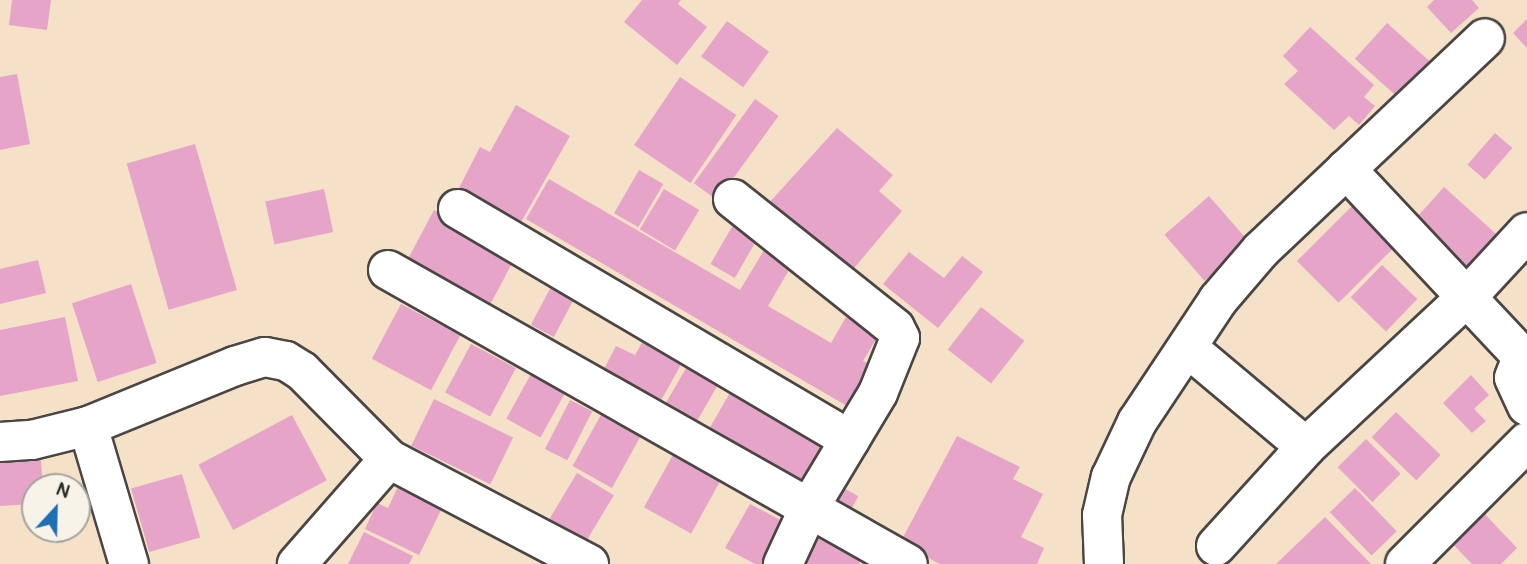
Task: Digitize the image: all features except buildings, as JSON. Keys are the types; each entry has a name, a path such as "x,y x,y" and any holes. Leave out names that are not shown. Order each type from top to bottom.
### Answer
{"street":[{"path":"1104,564 1102,514 1111,477 1136,422 1218,300 1261,250 1485,38"},
{"path":"1346,169 1525,359 1514,378 1527,406"},
{"path":"733,199 895,328 899,348 850,440 809,508 783,564"},
{"path":"458,209 850,440"},
{"path":"1216,546 1306,447 1467,297 1527,232"},
{"path":"388,270 908,564"},
{"path":"1188,348 1306,447"},
{"path":"0,442 32,440 88,426 265,358 286,361 302,371 389,459 589,564"},
{"path":"88,426 129,564"},
{"path":"1405,564 1527,442"},
{"path":"297,564 389,459"}]}
